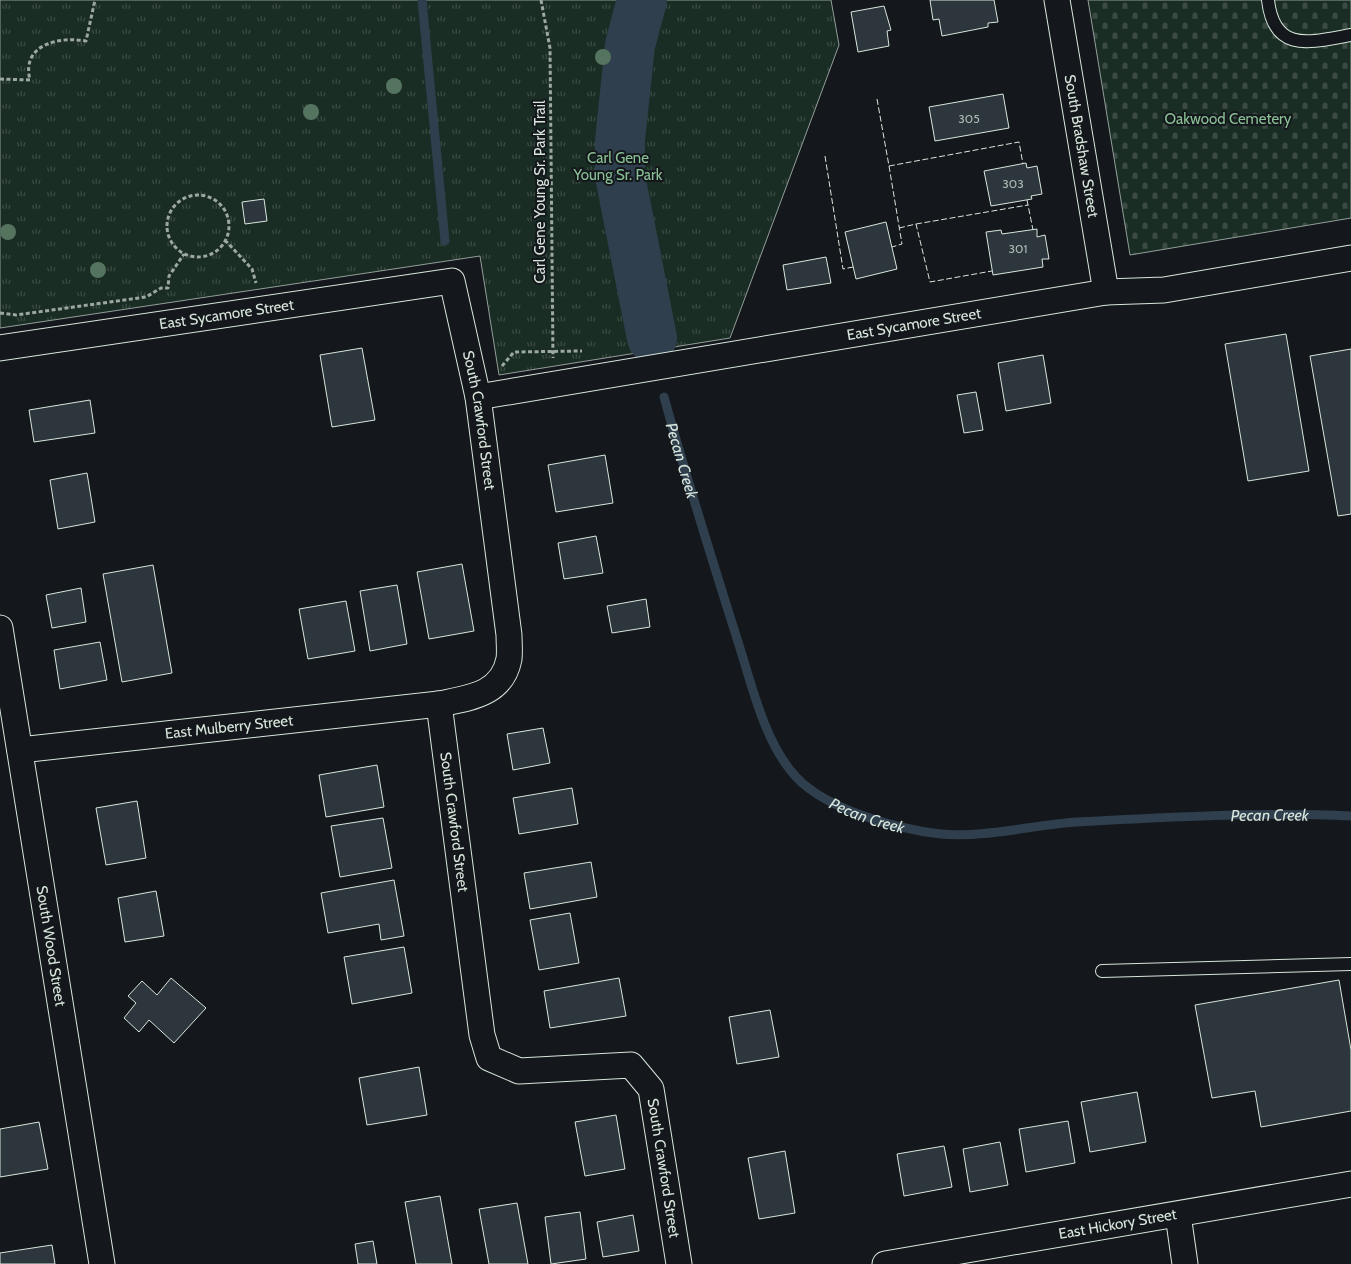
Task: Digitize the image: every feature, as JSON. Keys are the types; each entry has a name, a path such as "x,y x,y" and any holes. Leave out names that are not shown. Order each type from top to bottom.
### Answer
{"street":[{"name":"South Bradshaw Street","path":"1057,0 1106,292"},
{"name":"East Sycamore Street","path":"476,385 553,384 1106,292 1164,290 1351,258"},
{"name":"East Sycamore Street","path":"0,348 452,281"},
{"name":"South Crawford Street","path":"452,281 476,385 509,635 509,659 498,684 473,698 439,704 482,1035 489,1058 519,1071 632,1065 651,1089 679,1264"},
{"name":"South Wood Street","path":"0,628 102,1264"},
{"name":"East Mulberry Street","path":"20,750 439,704"},
{"name":"East Hickory Street","path":"885,1264 1351,1184"},
{"path":"1178,1215 1185,1264"}],"lane":[{"path":"1268,0 1273,23 1290,40 1305,43 1351,35"},
{"path":"1102,971 1351,964"}],"path":[{"path":"0,79 30,80 27,66 33,52 47,44 77,40 86,41 95,0"},
{"name":"Carl Gene Young Sr. Park Trail","path":"541,0 550,48 553,384"},
{"path":"202,195 220,205 226,213 229,224 225,240 215,252 205,256 195,257 184,254 176,249 167,231 170,212 183,198 202,195"},
{"path":"225,240 252,269 258,310"},
{"path":"0,313 16,315 146,297 161,288 168,288 169,276 184,254"},
{"path":"476,385 501,368 514,352 553,353"}],"green space":[{"name":"Carl Gene Young Sr. Park","path":"0,0 831,0 839,45 730,338 499,375 480,256 0,328"},
{"name":"Oakwood Cemetery","path":"1088,0 1351,0 1351,218 1130,255"}],"building":[{"path":"930,0 994,0 998,22 988,23 988,27 942,36 939,19 933,20"},
{"path":"884,6 891,30 887,31 889,46 858,52 851,12"},
{"path":"1003,94 1009,128 935,141 929,107"},
{"path":"1026,163 1027,168 1037,166 1042,194 1031,196 1032,199 991,206 984,171"},
{"path":"264,199 267,221 245,224 242,202"},
{"path":"886,222 897,269 856,279 845,232"},
{"path":"1037,229 1037,237 1045,235 1049,259 1042,259 1043,267 993,275 986,232 1001,230 1002,234"},
{"path":"826,257 831,283 787,290 783,265"},
{"path":"1286,334 1309,471 1248,481 1225,344"},
{"path":"362,348 375,420 332,427 320,355"},
{"path":"1351,349 1351,514 1338,516 1310,356"},
{"path":"1043,355 1051,403 1006,411 998,363"},
{"path":"976,392 983,430 964,433 957,395"},
{"path":"90,400 95,433 34,442 29,410"},
{"path":"605,455 613,503 556,512 548,465"},
{"path":"87,473 95,522 58,529 50,480"},
{"path":"596,536 603,573 564,579 558,543"},
{"path":"462,564 474,631 429,639 417,572"},
{"path":"153,565 172,673 122,682 103,574"},
{"path":"397,585 407,644 370,651 360,591"},
{"path":"81,588 86,622 52,628 46,595"},
{"path":"646,599 650,627 612,633 607,606"},
{"path":"346,601 355,651 308,659 299,609"},
{"path":"100,642 107,680 60,689 54,650"},
{"path":"543,728 550,763 513,770 507,734"},
{"path":"377,765 384,807 326,817 319,775"},
{"path":"572,788 578,824 519,834 513,798"},
{"path":"137,801 146,858 106,865 96,808"},
{"path":"383,818 392,868 340,877 331,826"},
{"path":"591,862 597,897 530,909 524,873"},
{"path":"394,880 404,936 381,940 379,924 328,933 321,893"},
{"path":"156,891 164,936 125,942 118,898"},
{"path":"570,913 579,963 539,970 530,920"},
{"path":"404,947 412,993 352,1004 344,957"},
{"path":"171,978 206,1008 174,1043 149,1020 139,1032 124,1018 136,1003 128,996 142,981 157,995"},
{"path":"619,978 626,1016 550,1028 544,991"},
{"path":"1339,980 1351,1050 1351,1111 1261,1127 1255,1091 1212,1098 1195,1005"},
{"path":"770,1010 779,1057 737,1064 729,1017"},
{"path":"419,1067 427,1115 367,1125 359,1078"},
{"path":"1137,1092 1146,1142 1090,1152 1081,1102"},
{"path":"616,1115 625,1169 585,1176 575,1122"},
{"path":"1068,1121 1075,1163 1026,1172 1019,1129"},
{"path":"39,1122 48,1169 0,1177 0,1129"},
{"path":"1000,1142 1008,1185 970,1192 963,1149"},
{"path":"944,1146 952,1187 904,1196 897,1154"},
{"path":"785,1151 795,1213 759,1219 748,1158"},
{"path":"440,1196 452,1264 416,1264 405,1202"},
{"path":"517,1203 528,1264 489,1264 479,1209"},
{"path":"580,1212 586,1259 551,1264 545,1217"},
{"path":"633,1215 639,1251 603,1257 597,1222"},
{"path":"373,1241 377,1264 358,1264 355,1244"},
{"path":"52,1245 55,1264 0,1264 0,1253"}],"waterway":[{"path":"422,0 445,241"},
{"name":"Pecan Creek","path":"642,0 630,45 620,140 620,176 652,338"},
{"name":"Pecan Creek","path":"664,397 710,552 766,727 773,743 791,771 820,796 839,806 881,822 923,831 958,835 992,833 1077,822 1145,818 1248,815 1351,816"}],"fence":[{"path":"877,99 889,166 1019,142 1023,164"},
{"path":"825,156 843,269 853,267"},
{"path":"889,166 902,244 892,247"},
{"path":"1027,200 1033,230"},
{"path":"916,224 1028,205"},
{"path":"899,228 916,224 930,282 992,271"}]}
